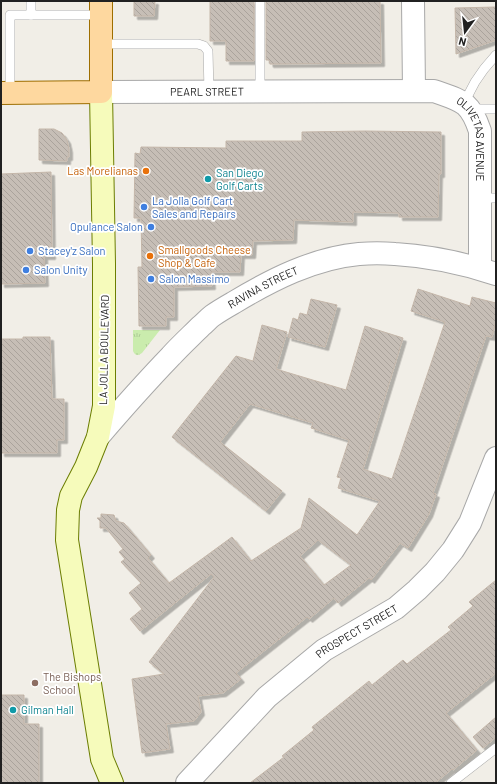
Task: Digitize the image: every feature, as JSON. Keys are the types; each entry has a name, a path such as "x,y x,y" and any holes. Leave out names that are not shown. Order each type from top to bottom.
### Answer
{"main road":[{"name":"LA JOLLA BOULEVARD","path":"101,8 104,406 98,437 86,467 71,496 68,510 67,540 102,759 112,783"},
{"name":"PEARL STREET","path":"5,93 101,92"}],"street":[{"path":"413,1 414,91"},
{"name":"PEARL STREET","path":"101,92 414,91"},
{"name":"OLIVETAS AVENUE","path":"414,91 434,91 458,100 467,106 476,118 480,131 488,198 488,271"},
{"name":"RAVINA STREET","path":"98,437 126,404 186,340 212,316 244,296 279,278 308,266 337,257 378,253 418,256 444,260 488,271"},
{"name":"PROSPECT STREET","path":"187,783 267,697 324,650 396,608 418,590 453,550 470,523 496,458"}],"lane":[{"path":"31,1 31,15"},
{"path":"260,1 260,92"},
{"path":"5,93 5,15 31,15 101,8"},
{"path":"102,44 198,44 204,46 208,51 209,92"},
{"path":"496,55 475,82 467,106 496,109"},
{"path":"451,783 496,748"}],"green space":[{"path":"133,330 160,330 142,353 136,355 133,351"}],"building":[{"path":"134,1 155,1 154,16 134,16"},
{"path":"210,1 254,1 254,61 226,61 226,41 210,41"},
{"path":"266,1 380,1 381,63 270,64 269,60 266,60"},
{"path":"496,7 496,40 456,54 455,8"},
{"path":"39,129 54,129 62,133 67,140 69,149 69,157 67,157 67,161 39,160"},
{"path":"302,132 441,132 441,174 439,174 438,217 399,217 399,213 353,212 353,222 294,220 293,240 253,241 252,255 241,255 240,272 211,272 212,286 174,287 174,317 166,317 166,326 139,326 138,267 142,267 141,218 134,218 135,153 140,154 141,147 226,148 226,141 302,141"},
{"path":"51,172 52,256 44,256 45,283 1,284 1,174"},
{"path":"418,289 470,306 472,297 496,303 496,321 492,337 486,336 433,493 436,494 429,514 408,548 400,543 371,580 369,578 338,603 334,598 309,619 307,617 236,673 241,679 223,693 198,696 201,712 194,721 166,724 170,749 142,753 132,679 164,674 149,662 214,577 211,574 140,631 130,619 142,609 129,593 141,583 121,562 125,559 119,552 123,549 106,528 100,528 100,521 97,518 101,518 101,514 114,515 116,521 124,523 151,555 148,558 169,583 232,537 251,561 301,528 309,498 357,535 380,501 338,488 341,478 337,477 349,440 311,428 313,423 250,404 220,442 282,491 266,511 172,437 236,356 253,361 262,325 287,332 276,369 346,390 365,326 403,338 363,469 392,479 445,322 411,311","holes":["318,540 351,565 324,585 300,556"]},
{"path":"311,299 337,305 325,347 288,337 293,318 298,320 300,313 307,315"},
{"path":"23,337 50,337 52,399 64,399 64,440 57,440 57,453 1,453 1,339 23,339"},
{"path":"496,580 496,673 446,713 477,750 453,770 452,769 435,783 250,783 284,757 282,756 314,730 312,727 369,681 372,685 403,660 407,664 451,630 448,627 473,606 469,602"},
{"name":"Gilman Hall","path":"1,695 24,695 24,724 39,724 39,783 1,783"},
{"path":"496,717 496,737 483,748 473,737"}],"place":[{"name":"Las Morelianas","path":"146,171"},
{"name":"San Diego Golf Carts","path":"208,179"},
{"name":"La Jolla Golf Cart Sales and Repairs","path":"144,207"},
{"name":"Opulance Salon","path":"151,227"},
{"name":"Stacey'z Salon","path":"30,251"},
{"name":"Smallgoods Cheese Shop & Cafe","path":"150,256"},
{"name":"Salon Unity","path":"26,270"},
{"name":"Salon Massimo","path":"151,279"},
{"name":"The Bishops School","path":"35,683"},
{"name":"Gilman Hall","path":"13,710"}]}
